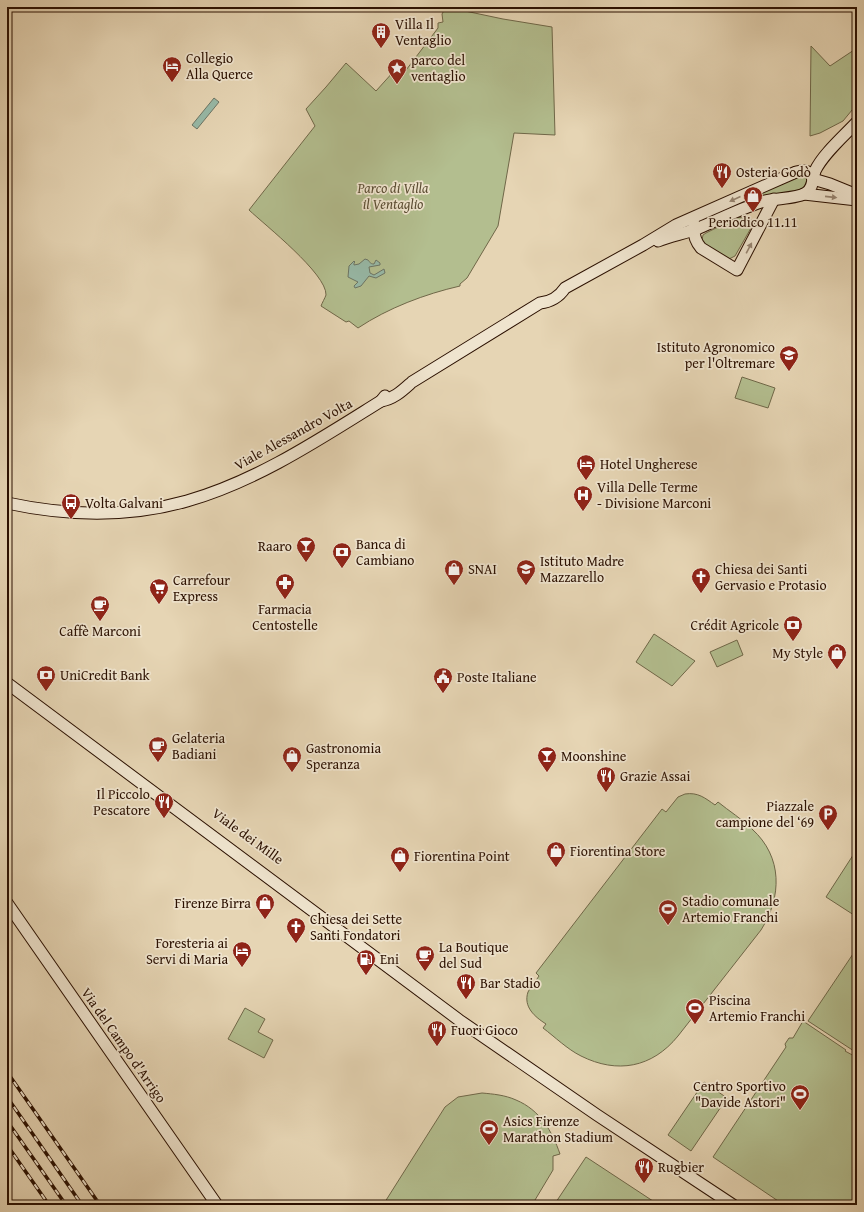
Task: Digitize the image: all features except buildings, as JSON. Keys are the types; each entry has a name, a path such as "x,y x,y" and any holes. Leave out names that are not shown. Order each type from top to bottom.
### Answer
{"street":[{"path":"804,194 811,187 816,170 832,148 857,122"},
{"path":"665,235 700,214 809,166 832,148"},
{"path":"796,172 807,171 814,179 857,195"},
{"path":"665,235 694,230 746,207 774,199 804,194 857,200"},
{"path":"700,214 696,221 694,230 696,241 701,248 737,270 774,199"},
{"name":"Viale Alessandro Volta","path":"7,503 42,510 92,513 127,512 167,506 186,501 237,483 276,464 340,427 381,401 388,400 404,390 412,382 540,303 544,296 557,289 565,288 643,245 665,235"},
{"name":"Viale dei Mille","path":"7,676 461,1014 470,1027"},
{"name":"Viale dei Mille","path":"7,684 245,860 315,914 470,1027"},
{"name":"Via del Campo d'Arrigo","path":"7,903 217,1205"},
{"path":"470,1027 597,1115 733,1205"}],"green space":[{"name":"Parco di Villa il Ventaglio","path":"446,7 503,19 552,27 555,135 514,133 498,226 467,278 460,284 460,286 407,302 358,328 349,321 346,322 321,306 326,295 324,286 317,275 294,250 249,210 315,126 306,109 346,63 376,91 394,71 400,78 438,28 438,23 443,22 442,14"},
{"path":"811,46 830,66 857,48 857,104 843,121 820,133 810,136"},
{"path":"806,174 809,182 802,190 701,222 699,220 700,218"},
{"path":"738,217 755,221 735,256 729,259 704,244 702,240 703,235"},
{"path":"742,377 775,388 768,408 735,398"},
{"path":"654,634 695,661 672,686 636,662"},
{"path":"737,640 743,655 717,667 710,652"},
{"name":"Stadio comunale Artemio Franchi","path":"685,794 698,795 715,805 718,802 740,818 762,840 774,865 776,891 773,904 761,930 668,1047 657,1055 633,1065 608,1065 594,1062 571,1050 543,1028 546,1024 534,1015 529,1007 527,1002 528,992 539,976 536,973 662,809 666,812 678,797"},
{"path":"857,849 857,917 826,897"},
{"path":"857,948 857,1053 808,1021"},
{"path":"245,1008 265,1019 258,1032 273,1040 264,1058 228,1039"},
{"name":"Centro Sportivo \"Davide Astori\"","path":"803,1021 846,1050 845,1051 856,1057 857,1205 784,1205 713,1157 786,1047 785,1044 789,1038 793,1038"},
{"path":"704,1082 727,1098 691,1151 668,1135"},
{"name":"Asics Firenze Marathon Stadium","path":"482,1093 512,1098 532,1109 549,1129 557,1145 560,1154 553,1156 553,1170 532,1205 383,1205 445,1107 458,1097"},
{"path":"586,1157 659,1205 554,1205"}],"shaded area":[{"path":"214,98 219,102 197,129 192,125"},
{"path":"365,259 372,264 374,264 376,260 380,263 380,265 369,267 370,273 374,275 384,269 385,273 376,278 369,276 361,286 355,288 354,286 358,282 348,277 349,266 354,261 354,265 359,264"}],"railway":[{"path":"7,1072 100,1205"},
{"path":"7,1097 82,1205"},
{"path":"7,1121 66,1205"},
{"path":"7,1145 49,1205"}],"place":[{"name":"Villa Il Ventaglio","path":"381,49"},
{"name":"Collegio Alla Querce","path":"172,83"},
{"name":"parco del ventaglio","path":"397,85"},
{"name":"Osteria Godò","path":"722,189"},
{"name":"Periodico 11.11","path":"753,213"},
{"name":"Istituto Agronomico per l'Oltremare","path":"789,372"},
{"name":"Hotel Ungherese","path":"586,481"},
{"name":"Villa Delle Terme - Divisione Marconi","path":"583,512"},
{"name":"Volta Galvani","path":"71,520"},
{"name":"Raaro","path":"306,563"},
{"name":"Banca di Cambiano","path":"342,569"},
{"name":"SNAI","path":"454,586"},
{"name":"Istituto Madre Mazzarello","path":"526,586"},
{"name":"Chiesa dei Santi Gervasio e Protasio","path":"701,594"},
{"name":"Farmacia Centostelle","path":"285,600"},
{"name":"Carrefour Express","path":"159,605"},
{"name":"Caffè Marconi","path":"100,622"},
{"name":"Crédit Agricole","path":"793,642"},
{"name":"My Style","path":"837,670"},
{"name":"UniCredit Bank","path":"46,692"},
{"name":"Poste Italiane","path":"443,694"},
{"name":"Gelateria Badiani","path":"158,763"},
{"name":"Gastronomia Speranza","path":"292,773"},
{"name":"Moonshine","path":"547,773"},
{"name":"Grazie Assai","path":"606,793"},
{"name":"Il Piccolo Pescatore","path":"164,819"},
{"name":"Piazzale campione del ‘69","path":"828,831"},
{"name":"Fiorentina Store","path":"556,868"},
{"name":"Fiorentina Point","path":"400,873"},
{"name":"Firenze Birra","path":"265,920"},
{"name":"Stadio comunale Artemio Franchi","path":"668,926"},
{"name":"Chiesa dei Sette Santi Fondatori","path":"296,944"},
{"name":"Foresteria ai Servi di Maria","path":"242,968"},
{"name":"La Boutique del Sud","path":"425,972"},
{"name":"Eni","path":"366,976"},
{"name":"Bar Stadio","path":"466,1000"},
{"name":"Piscina Artemio Franchi","path":"695,1025"},
{"name":"Fuori Gioco","path":"437,1047"},
{"name":"Centro Sportivo \"Davide Astori\"","path":"800,1111"},
{"name":"Asics Firenze Marathon Stadium","path":"489,1146"},
{"name":"Rugbier","path":"644,1184"}]}
